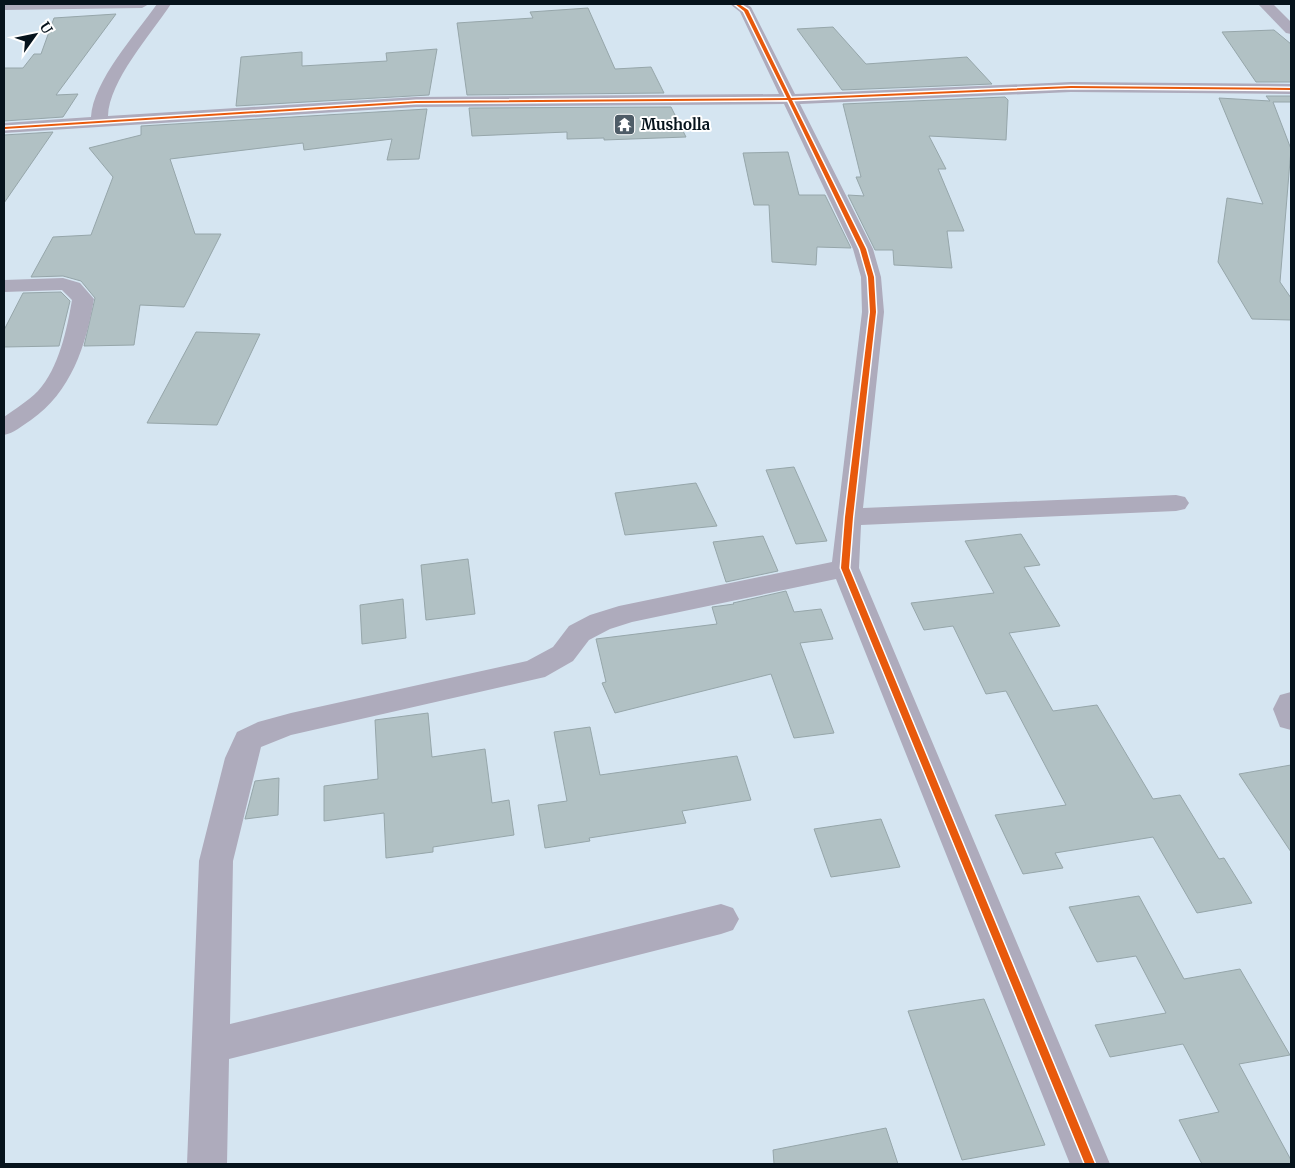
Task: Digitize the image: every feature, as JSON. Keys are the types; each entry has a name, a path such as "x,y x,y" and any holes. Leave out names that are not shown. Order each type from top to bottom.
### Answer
{"street":[{"path":"4,6 142,4"},
{"path":"99,122 100,105 106,88 164,4"},
{"path":"738,4 746,10 791,99 863,249 871,277 873,312 849,516 845,568 1090,1164"},
{"path":"1265,4 1291,30"},
{"path":"4,128 416,102 791,99 1071,87 1291,89"},
{"path":"4,286 63,284 73,287 83,298 80,322 54,387 46,397 4,428"},
{"path":"849,516 1176,503"},
{"path":"208,1164 216,861 241,758 248,740 269,730 291,724 535,670 562,654 579,633 600,622 629,613 845,568"},
{"path":"1291,703 1288,709 1291,719"},
{"path":"212,1046 721,919"}],"building":[{"path":"588,8 615,69 651,67 664,93 467,95 457,23 533,18 530,12"},
{"path":"116,14 56,95 78,94 63,117 4,121 4,68 23,68 34,54 41,54 54,18"},
{"path":"833,27 866,64 967,57 992,84 842,90 797,29"},
{"path":"1274,30 1291,44 1291,82 1256,82 1222,32"},
{"path":"437,49 429,95 236,106 241,57 302,52 302,66 387,61 386,53"},
{"path":"1266,96 1291,96 1291,102 1273,102 1291,149 1280,282 1291,298 1291,320 1252,319 1218,262 1227,198 1263,204 1219,98 1270,101"},
{"path":"1005,97 1008,100 1006,140 929,136 946,169 938,169 964,231 947,231 952,268 894,265 893,250 875,250 848,195 864,196 856,177 861,177 843,104"},
{"path":"671,107 686,137 604,140 604,138 567,139 567,132 472,136 469,108"},
{"path":"427,109 419,159 387,160 392,139 304,150 303,143 170,159 195,234 221,234 184,307 140,305 134,345 84,346 95,298 81,281 63,276 31,277 53,237 91,235 113,177 89,148 141,135 141,126"},
{"path":"53,132 4,203 4,135"},
{"path":"788,152 799,195 825,195 851,248 817,247 816,265 772,262 769,205 754,205 743,153"},
{"path":"61,292 70,301 59,346 4,347 4,330 23,293"},
{"path":"196,332 260,334 217,425 147,423"},
{"path":"794,467 827,541 796,544 766,470"},
{"path":"696,483 717,526 625,535 615,493"},
{"path":"1021,534 1040,565 1024,567 1060,626 1009,633 1053,711 1097,705 1153,799 1180,795 1219,859 1224,858 1252,903 1197,913 1153,837 1055,853 1063,868 1023,874 995,815 1066,805 1006,691 986,694 953,626 924,630 911,603 994,593 965,541"},
{"path":"763,536 778,571 726,582 713,542"},
{"path":"468,559 475,614 426,620 421,565"},
{"path":"786,591 794,612 821,609 833,639 800,643 834,733 794,738 771,674 615,713 602,683 606,682 596,639 717,624 712,607 734,604"},
{"path":"403,599 406,638 362,644 360,605"},
{"path":"428,713 432,757 485,749 492,803 509,800 514,835 433,847 433,852 386,858 384,813 324,821 324,786 378,779 375,720"},
{"path":"590,727 600,775 737,756 751,800 682,811 686,823 589,838 590,841 545,848 538,805 567,801 554,732"},
{"path":"1291,765 1291,852 1239,774"},
{"path":"279,778 278,815 245,819 255,781"},
{"path":"881,819 900,867 831,877 814,829"},
{"path":"1139,896 1184,979 1240,969 1290,1055 1239,1064 1291,1160 1291,1164 1202,1164 1179,1120 1219,1112 1183,1044 1110,1057 1095,1025 1166,1013 1136,956 1097,962 1069,907"},
{"path":"984,999 1045,1145 962,1160 908,1011"},
{"path":"886,1128 898,1164 774,1164 773,1150"}],"cycle path":[{"path":"737,4 746,10 863,249 871,277 873,312 849,517 845,568 1090,1164"},
{"path":"4,128 416,102 791,99 1071,87 1291,89"}],"place":[{"name":"Musholla","path":"625,125"}]}
